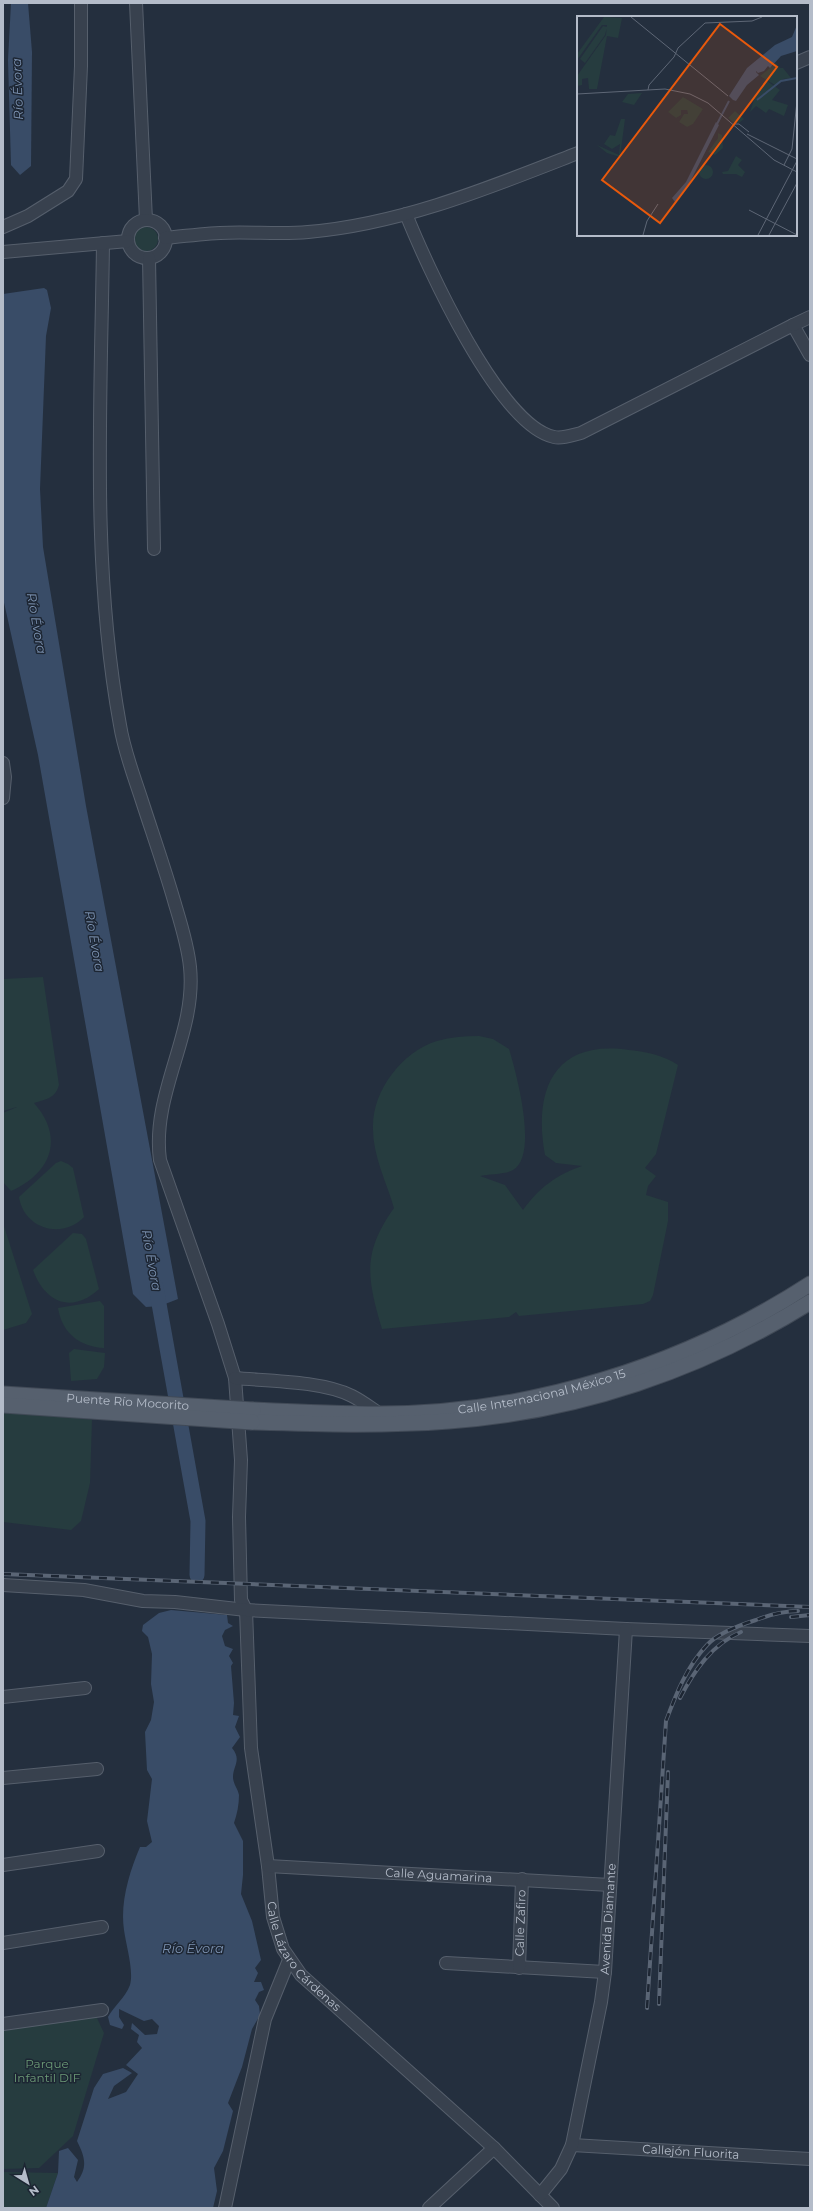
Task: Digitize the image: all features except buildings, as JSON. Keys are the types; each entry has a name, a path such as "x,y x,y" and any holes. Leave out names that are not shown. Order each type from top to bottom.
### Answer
{"main road":[{"name":"Calle Internacional México 15","path":"253,1416 380,1414 487,1405 551,1394 602,1380 655,1362 703,1343 762,1314 810,1284"},
{"name":"Calle Internacional México 15","path":"253,1416 376,1425 442,1422 504,1415 569,1403 624,1388 688,1364 768,1327 810,1302"},
{"name":"Puente Río Mocorito","path":"3,1394 253,1416"},
{"name":"Puente Río Mocorito","path":"3,1405 253,1416"}],"street":[{"path":"3,227 28,216 61,196 68,191 76,179 81,66 81,3"},
{"path":"136,3 146,220"},
{"path":"797,63 810,57"},
{"path":"165,238 221,233 308,232 406,214 475,193 577,152"},
{"path":"406,214 431,275 485,371 512,408 539,430 554,437 566,437 581,433 810,317"},
{"path":"146,220 160,226 165,238 164,247 160,252 149,258 136,255 131,250 128,242 129,232 133,226 146,220"},
{"path":"3,252 128,242"},
{"name":"Calle Lázaro Cárdenas","path":"103,243 100,540 110,658 120,726 127,755 178,914 190,963 192,982 185,1022 160,1113 158,1145 160,1160 218,1324 235,1378 241,1460 239,1517 241,1600 246,1610 251,1748 268,1866 273,1917 279,1939 289,1960 302,1975 494,2148 553,2208"},
{"path":"149,258 154,549"},
{"path":"792,325 810,356"},
{"path":"3,763 5,777 3,798"},
{"path":"235,1378 285,1382 337,1390 351,1396 380,1414"},
{"path":"3,1585 84,1590 143,1601 175,1602 246,1610 626,1629 810,1636"},
{"name":"Avenida Diamante","path":"540,2195 561,2169 572,2145 601,2002 605,1972 626,1629"},
{"path":"3,1697 84,1688"},
{"path":"3,1778 97,1769"},
{"path":"3,1865 98,1852"},
{"name":"Calle Aguamarina","path":"268,1866 610,1885"},
{"name":"Calle Zafiro","path":"519,1968 522,1879"},
{"path":"3,1943 102,1927"},
{"path":"225,2208 265,2019 289,1960"},
{"path":"446,1963 605,1972"},
{"path":"3,2024 102,2010"},
{"name":"Callejón Fluorita","path":"572,2145 810,2160"},
{"path":"434,2206 494,2148"}],"green space":[{"path":"146,227 154,231 158,239 154,247 146,251 138,247 134,239 138,231"},
{"path":"43,977 59,1085 52,1096 34,1103 44,1116 49,1129 51,1141 49,1153 44,1164 36,1175 11,1191 3,1182 3,1113 17,1107 3,1111 3,979"},
{"path":"479,1036 493,1039 509,1049 520,1093 525,1131 524,1148 521,1161 513,1170 480,1176 505,1185 523,1210 535,1195 549,1183 556,1178 582,1166 556,1163 545,1155 542,1131 543,1110 547,1090 554,1074 566,1061 583,1053 603,1049 629,1050 648,1053 661,1056 678,1065 656,1154 645,1168 656,1176 648,1186 646,1195 668,1202 668,1221 653,1295 650,1301 643,1304 519,1316 516,1312 509,1317 382,1329 373,1295 370,1266 372,1253 377,1239 394,1208 377,1157 373,1136 374,1112 378,1099 384,1086 401,1063 424,1046 448,1039"},
{"path":"61,1161 73,1168 84,1217 75,1224 65,1228 45,1228 28,1217 22,1208 19,1197 56,1163"},
{"path":"3,1223 32,1314 26,1323 3,1330"},
{"path":"73,1233 82,1234 86,1239 99,1289 89,1297 69,1303 52,1297 38,1281 33,1270"},
{"path":"100,1301 104,1306 104,1348 87,1345 74,1337 64,1325 58,1308"},
{"path":"74,1349 105,1353 104,1367 97,1379 71,1381 69,1353"},
{"path":"22,1410 92,1420 90,1483 81,1521 71,1530 3,1522 3,1412"},
{"name":"Parque Infantil DIF","path":"96,2016 104,2033 73,2136 39,2168 3,2169 3,2031"},
{"path":"3,2172 58,2173 46,2208 3,2208"}],"water":[{"path":"11,3 28,3 32,52 31,166 20,175 11,165 8,60"},
{"name":"Río Évora","path":"44,288 47,290 51,308 46,336 40,489 43,547 86,806 178,1299 160,1306 146,1307 133,1294 38,755 3,598 3,294"},
{"name":"Río Évora","path":"171,1610 227,1615 228,1623 233,1626 225,1630 222,1636 225,1646 233,1649 229,1656 233,1663 231,1666 234,1703 233,1715 239,1716 235,1727 240,1737 232,1748 235,1752 237,1760 233,1773 233,1780 239,1795 238,1809 234,1823 243,1841 243,1875 241,1894 252,1921 261,1960 255,1968 258,1973 254,1982 261,1982 264,1990 259,1992 255,2000 259,2006 260,2015 252,2029 242,2067 228,2103 233,2111 223,2151 214,2168 217,2191 213,2208 46,2208 58,2173 59,2151 68,2148 78,2160 74,2177 77,2182 83,2172 84,2162 82,2152 77,2141 94,2088 103,2074 123,2068 132,2073 114,2086 108,2099 126,2092 138,2074 126,2065 142,2048 137,2042 139,2035 131,2029 132,2023 145,2035 157,2034 159,2026 152,2019 144,2021 119,2009 119,2017 124,2025 122,2029 110,2025 108,2017 125,1994 130,1985 131,1979 123,1920 126,1888 140,1847 146,1847 152,1842 147,1821 152,1779 147,1770 145,1732 151,1720 154,1702 151,1684 152,1654 148,1637 142,1631 143,1625 159,1613"}],"waterway":[{"name":"Río Évora","path":"156,1287 198,1521 197,1575"}],"railway":[{"path":"3,1574 810,1607"},
{"path":"647,2008 666,1721 688,1671 707,1645 717,1637 730,1630 766,1616 798,1611"},
{"path":"791,1617 810,1615"},
{"path":"680,1698 691,1678 705,1659 721,1644 741,1632"},
{"path":"659,2004 668,1772"}]}
